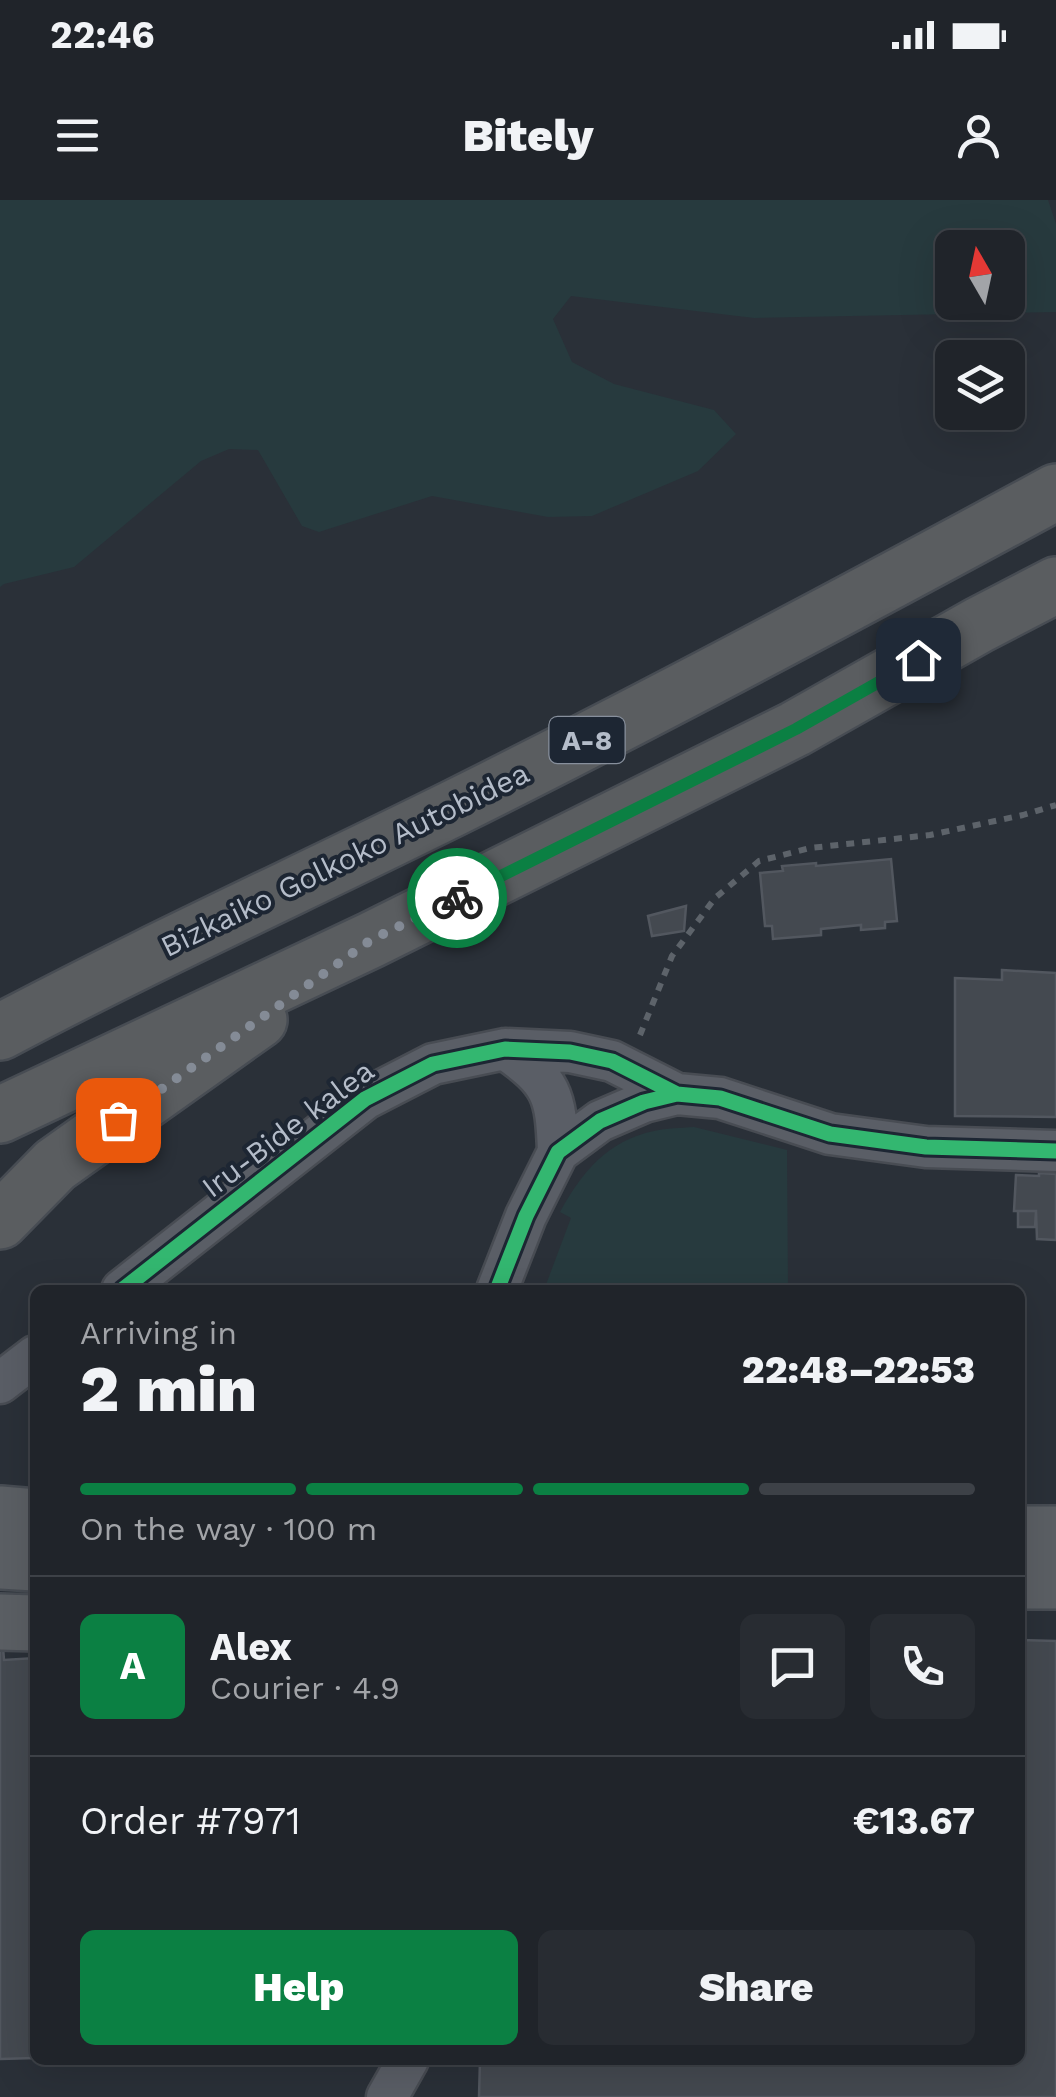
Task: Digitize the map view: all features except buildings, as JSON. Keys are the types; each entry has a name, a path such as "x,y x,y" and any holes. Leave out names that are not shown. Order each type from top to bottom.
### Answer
{"highway":[{"name":"Bizkaiko Golkoko Autobidea","path":"110,974 453,809 664,702 1056,492"},
{"path":"14,1107 371,940 796,729 1056,585"},
{"path":"0,1221 55,1165 371,940"},
{"path":"0,1018 110,974"},
{"name":"A-8","path":"0,1032 110,974"},
{"path":"0,1514 30,1517"},
{"path":"1025,1534 1056,1534"},
{"path":"0,1561 30,1563"},
{"path":"1025,1581 1056,1581"},
{"path":"0,1622 30,1623"}],"street":[{"name":"Iru-Bide kalea","path":"128,1285 365,1099 433,1064 504,1048 570,1052 612,1061 676,1094"},
{"path":"504,1048 542,1078 550,1092 556,1113 558,1152"},
{"path":"499,1285 526,1216 558,1152 600,1121 644,1102 676,1094 720,1098 830,1134 926,1147 1056,1151"},
{"path":"0,1383 30,1360"},
{"path":"387,2097 405,2065"}],"path":[{"path":"627,1068 672,956 716,898 759,860 810,848 930,835 1056,805"}],"green space":[{"path":"0,200 1048,200 1056,224 1056,312 1025,313 1025,230 935,230 935,314 754,318 571,296 553,319 572,362 614,384 714,410 736,434 698,471 592,516 548,517 432,496 319,532 302,526 258,450 229,449 201,461 74,567 0,587"},
{"path":"694,1127 787,1150 788,1285 546,1285 571,1218 560,1212 577,1184 609,1150 659,1130"}],"cycle path":[{"path":"128,1285 365,1099 433,1064 505,1049 570,1052 612,1061 677,1094"},
{"path":"499,1285 526,1216 558,1152 600,1121 644,1102 677,1094 720,1098 830,1134 926,1147 1056,1151"}],"way so far":[{"path":"118,1120 371,940 457,898"}],"route":[{"path":"457,898 796,729 918,660"}]}
